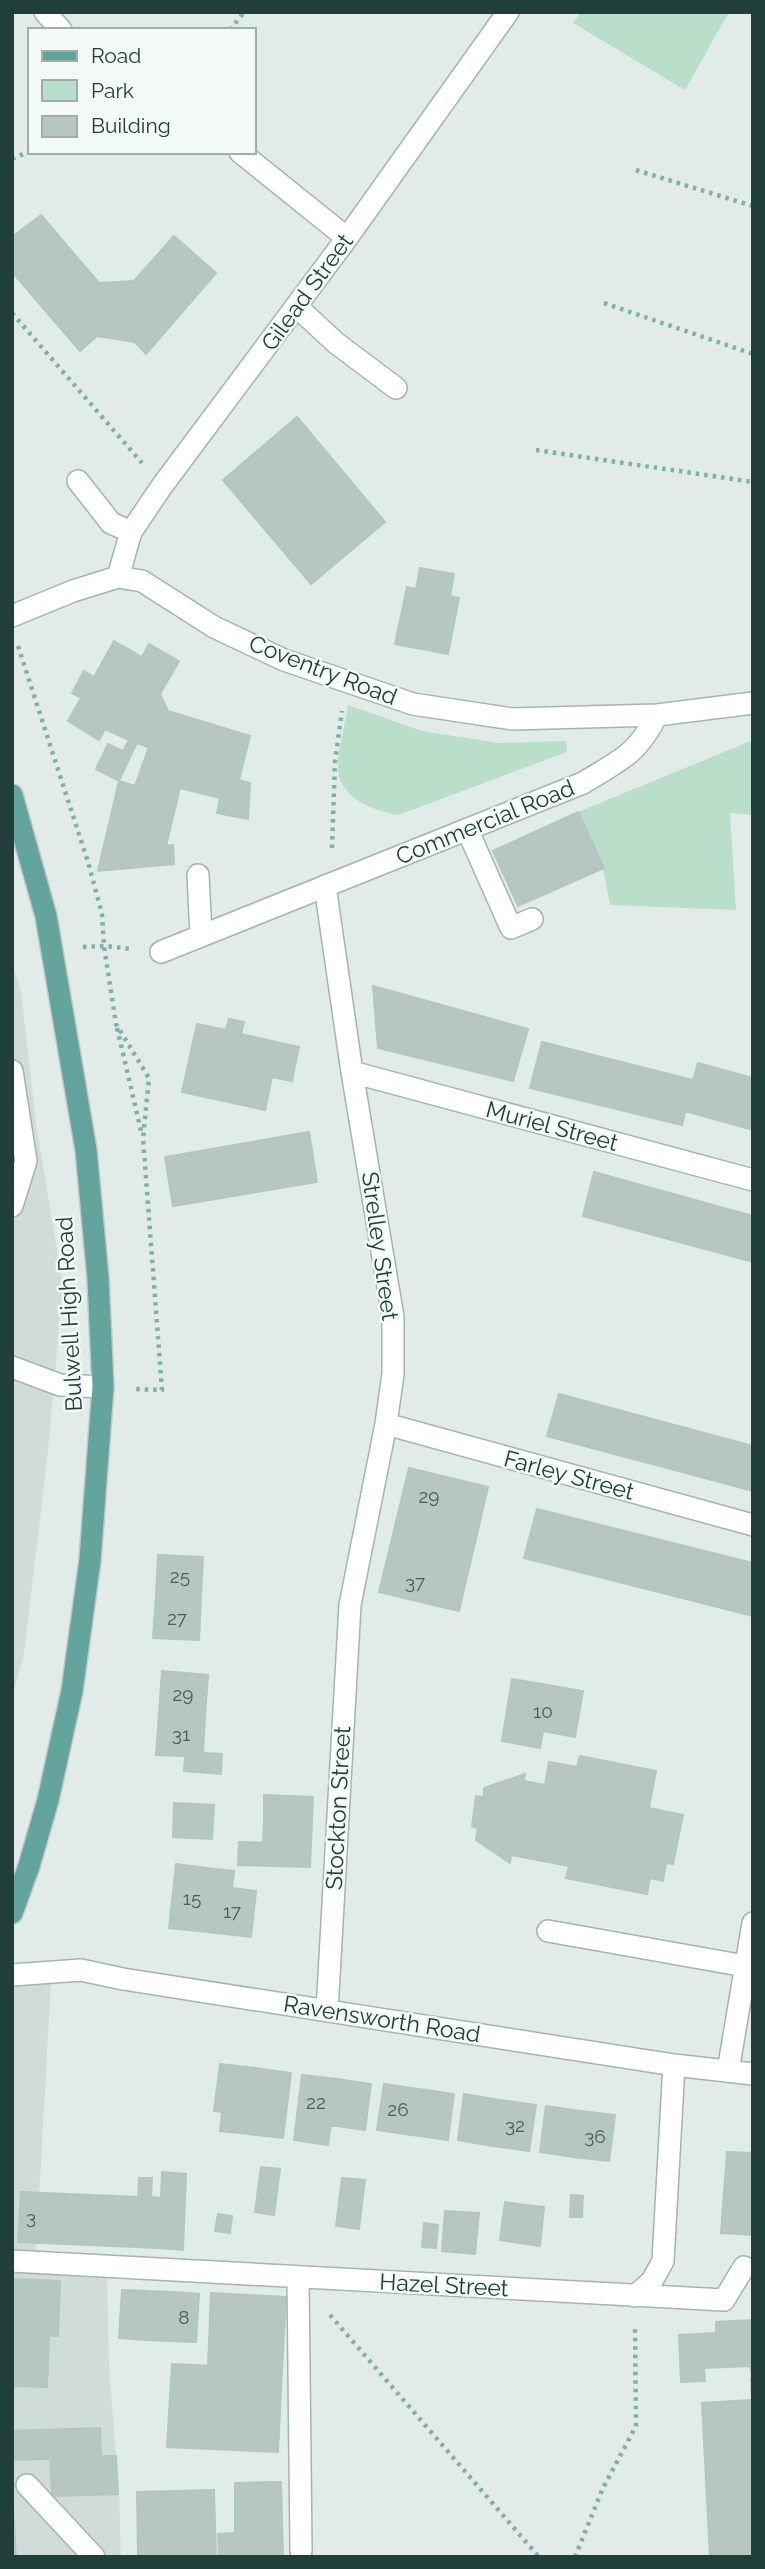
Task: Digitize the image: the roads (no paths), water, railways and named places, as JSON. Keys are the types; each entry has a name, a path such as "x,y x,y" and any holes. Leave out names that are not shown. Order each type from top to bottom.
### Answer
{"main road":[{"name":"Bulwell High Road","path":"12,795 46,916 86,1150 98,1278 103,1387 90,1560 72,1691 48,1800 12,1913"}],"street":[{"name":"Gilead Street","path":"118,577 131,532 162,486 347,238 508,12"},
{"path":"242,154 347,238"},
{"path":"296,306 336,343 396,388"},
{"path":"78,481 111,523 131,532"},
{"path":"12,616 73,590 118,577"},
{"name":"Coventry Road","path":"118,577 142,581 214,627 284,660 413,704 512,719 657,715"},
{"path":"657,715 753,703"},
{"name":"Commercial Road","path":"160,953 583,783 630,754 645,738 657,715"},
{"path":"467,830 511,928 532,919"},
{"path":"198,875 201,936"},
{"name":"Strelley Street","path":"328,885 352,1072 393,1317 393,1374 386,1424 350,1605"},
{"path":"12,1071 26,1161 12,1206"},
{"name":"Muriel Street","path":"352,1072 753,1180"},
{"path":"12,1367 60,1385 103,1387"},
{"name":"Farley Street","path":"386,1424 753,1525"},
{"name":"Stockton Street","path":"327,2011 350,1605"},
{"path":"728,2071 753,1923"},
{"path":"548,1931 746,1966"},
{"name":"Ravensworth Road","path":"12,1975 81,1970 123,1979 674,2065 753,2074"},
{"path":"635,2296 652,2281 663,2261 674,2065"},
{"name":"Hazel Street","path":"12,2261 724,2300 744,2267"},
{"path":"298,2277 301,2551"},
{"path":"27,2485 94,2557"}]}
